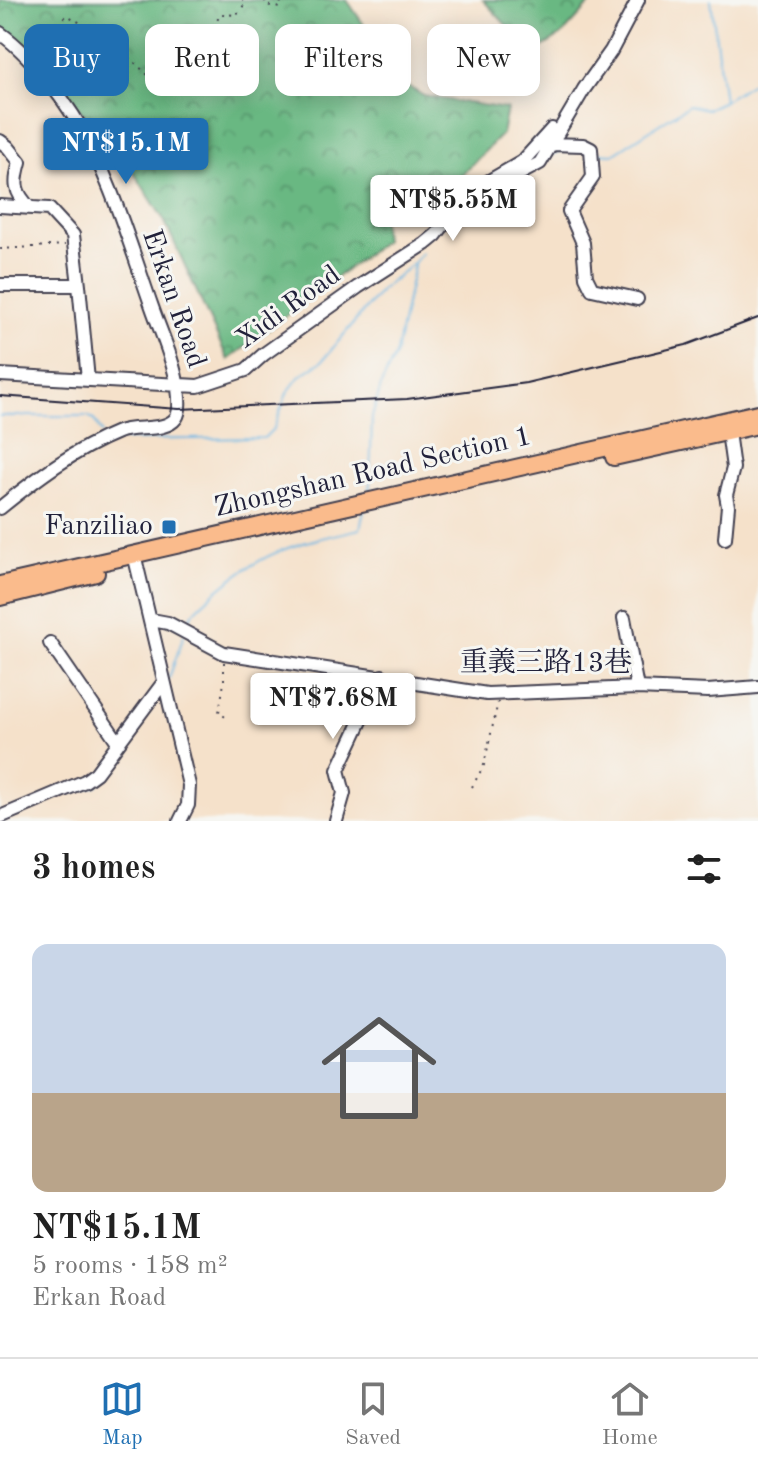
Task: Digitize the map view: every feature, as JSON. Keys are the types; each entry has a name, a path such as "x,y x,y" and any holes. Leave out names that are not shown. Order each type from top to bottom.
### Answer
{"main road":[{"name":"Zhongshan Road Section 1","path":"0,585 135,559 684,436 758,413"},
{"name":"Zhongshan Road Section 1","path":"684,436 728,432 758,425"},
{"name":"Zhongshan Road Section 1","path":"0,597 135,559"}],"street":[{"name":"Xidi Road","path":"422,246 453,202 522,162 544,141 611,51 638,0"},
{"name":"Erkan Road","path":"0,33 15,44 56,92 91,147 132,249 178,386 179,409 176,418 165,426 121,430 45,472 0,508"},
{"name":"Xidi Road","path":"0,375 198,386 246,370 358,287 422,246 469,201 540,163 584,89"},
{"path":"0,141 20,162 15,181 17,195 30,208"},
{"path":"550,147 583,145 591,152 591,182 569,211 583,243 586,277 592,289 637,299"},
{"path":"0,206 49,209 73,235 88,380"},
{"path":"0,285 79,285"},
{"path":"725,538 726,495 733,468 728,432"},
{"path":"135,559 189,785 188,805 180,821"},
{"path":"624,618 637,688"},
{"name":"重義三路13巷","path":"152,620 168,623 224,653 487,694 637,688 708,691 758,687"},
{"path":"50,643 118,742"},
{"path":"336,821 344,793 338,770 382,676"},
{"path":"0,817 85,781 96,773 163,683"}],"path":[{"path":"215,24 221,14 236,15 245,4 243,0"},
{"path":"265,0 266,5 280,8 281,0"},
{"path":"15,44 31,44 37,37 49,34 67,15 91,29 97,40 132,60 145,72"},
{"path":"0,249 74,244"},
{"path":"224,653 224,683 219,712 229,720"},
{"path":"472,787 484,765 500,693"}],"green space":[{"path":"0,0 347,0 363,24 275,24 275,96 411,96 411,88 424,96 507,109 502,134 439,198 381,205 384,241 228,360 164,220 122,154 66,96 129,96 129,24 24,24 24,52 0,31"},
{"path":"483,0 594,0 562,35 540,48 540,24 505,24"}],"waterway":[{"path":"597,153 613,154 689,105 707,109 724,101 711,0"},
{"path":"725,100 758,79"},
{"path":"550,155 563,150"},
{"path":"114,440 264,438 274,428 287,393 300,376 322,361 382,289 422,253"},
{"path":"368,496 372,417 382,383 396,353 414,265"},
{"path":"0,416 88,416 102,433"},
{"path":"186,625 202,604 249,567 299,544 360,529 364,510"},
{"path":"169,678 184,635"},
{"path":"71,793 97,785 114,759"}],"railway":[{"path":"0,396 179,409 407,399 526,383 686,345 758,318"}],"place":[{"name":"Fanziliao","path":"169,527"}]}
